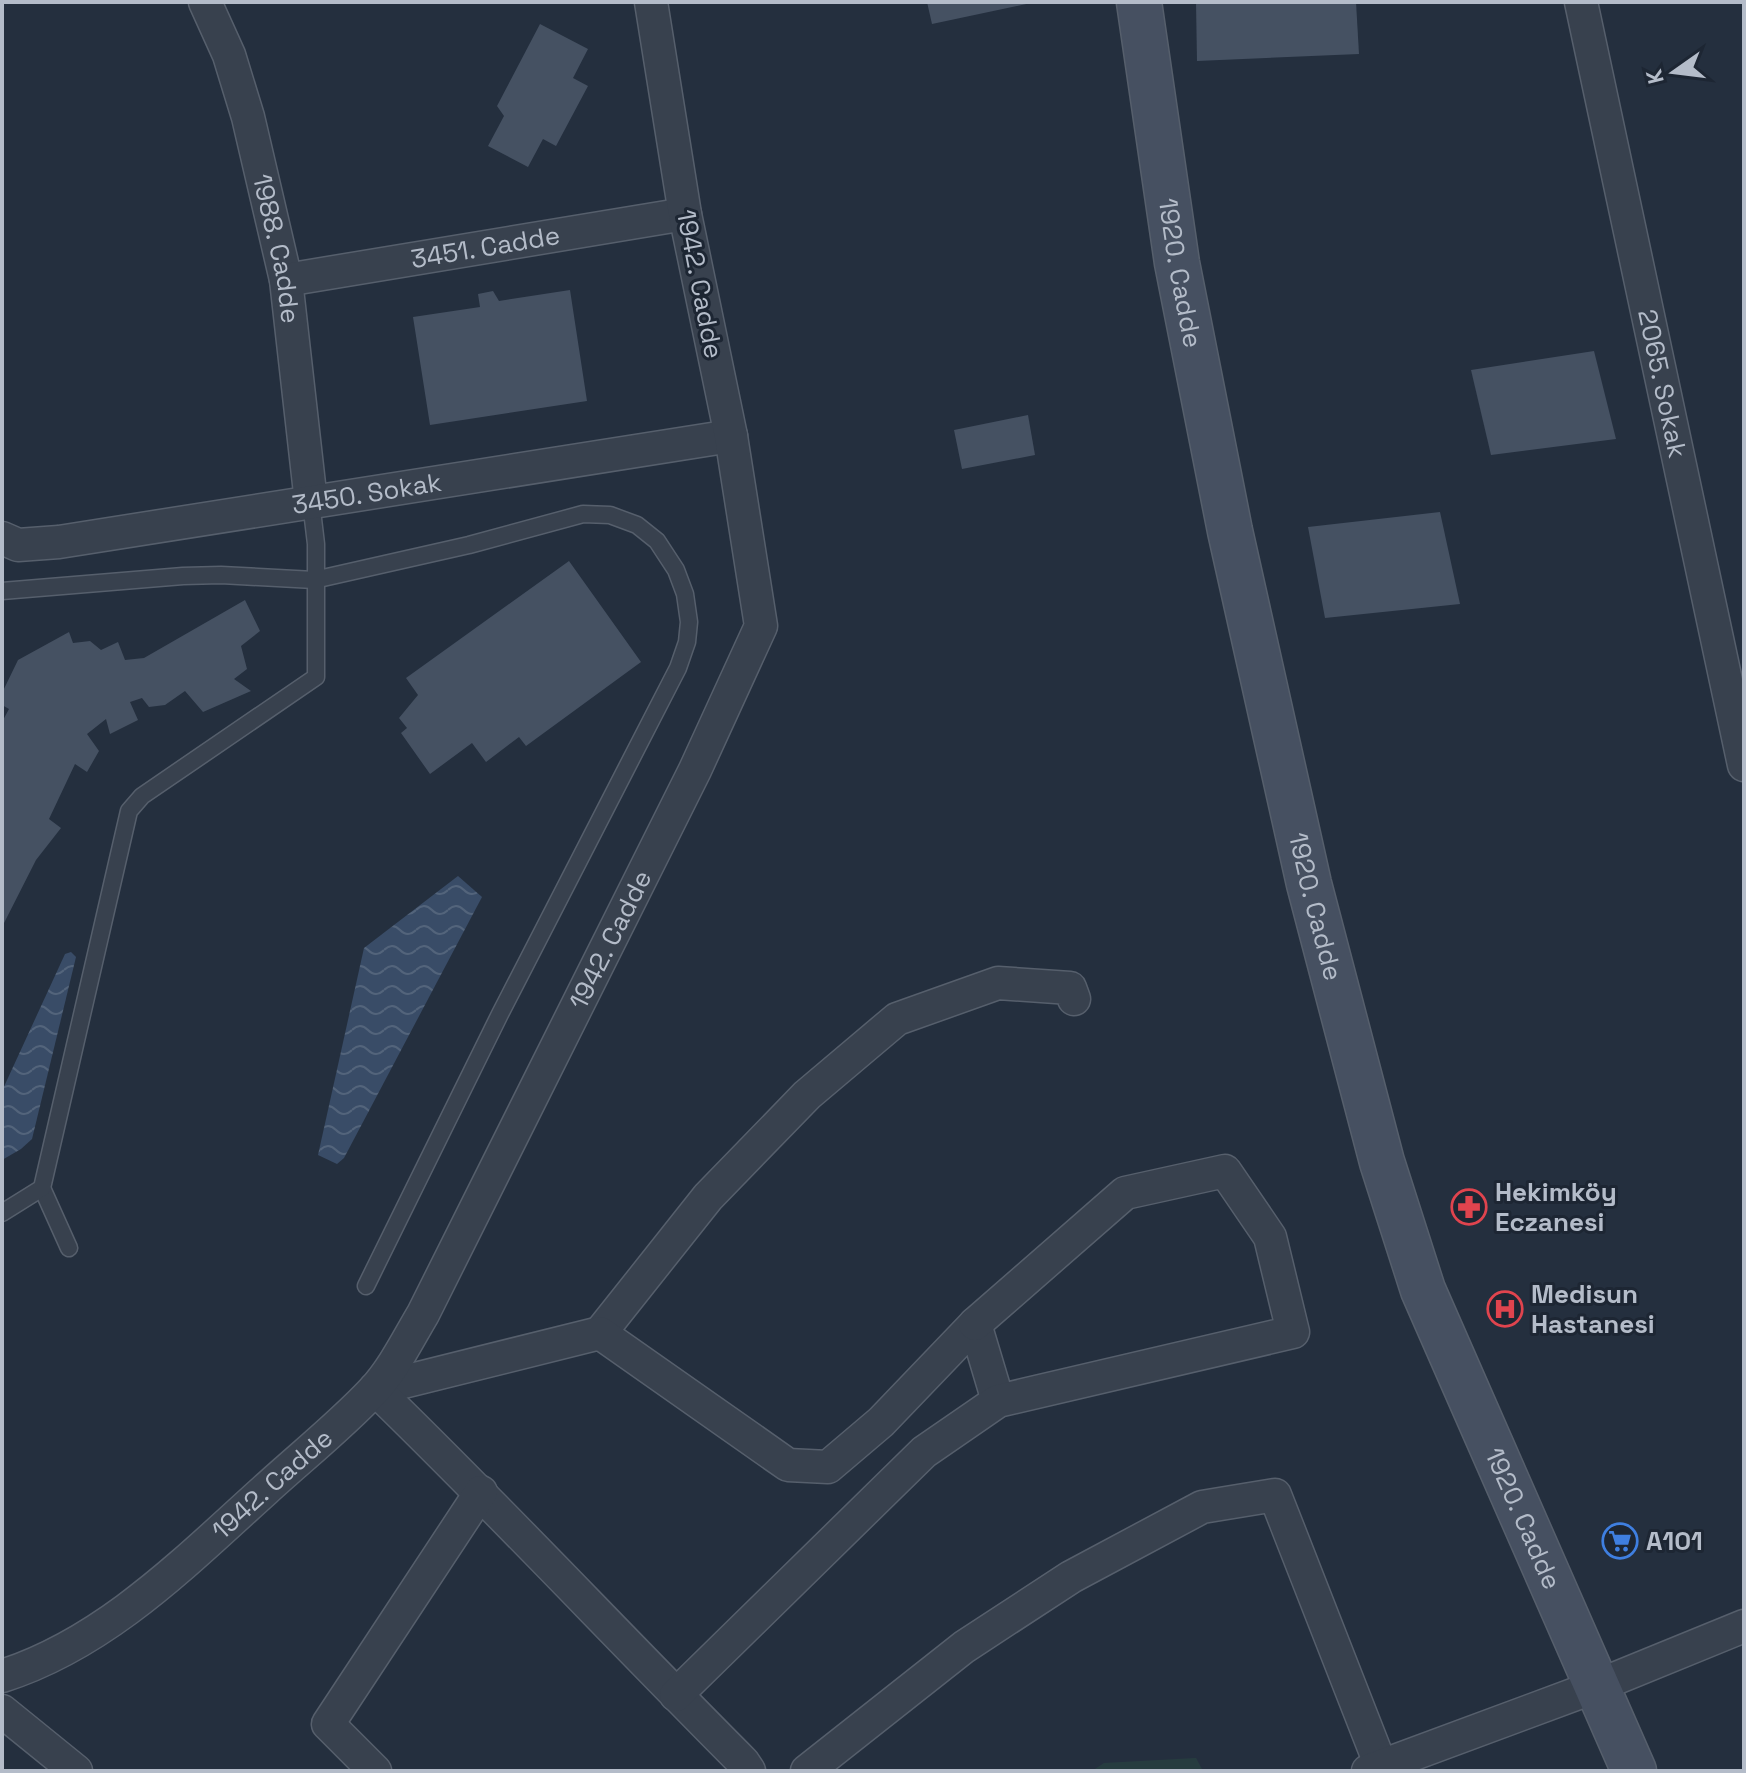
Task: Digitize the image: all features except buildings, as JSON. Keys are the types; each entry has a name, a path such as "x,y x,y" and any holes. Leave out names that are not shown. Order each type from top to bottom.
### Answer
{"main road":[{"name":"1920. Cadde","path":"1139,2 1177,263 1230,531 1313,898 1378,1147 1423,1290 1634,1771"}],"street":[{"name":"1988. Cadde","path":"205,2 229,55 248,117 286,280 311,502"},
{"name":"1942. Cadde","path":"2,1676 81,1639 126,1610 186,1561 375,1389 423,1314 669,822 761,626 731,436 685,214 651,2"},
{"name":"2065. Sokak","path":"1581,2 1744,765"},
{"name":"3451. Cadde","path":"286,280 685,214"},
{"name":"3450. Sokak","path":"2,538 18,545 38,545 731,436"},
{"path":"375,1389 600,1333 708,1197 807,1095 897,1019 998,983 1070,988 1074,999"},
{"path":"600,1333 788,1465 828,1467 881,1422 975,1324 1125,1193 1225,1171 1270,1237 1293,1332 998,1401 924,1452 676,1695"},
{"path":"975,1324 998,1401"},
{"path":"375,1389 481,1492 749,1771"},
{"path":"375,1771 328,1724 481,1492"},
{"path":"807,1771 964,1647 1071,1577 1202,1507 1275,1495 1374,1769 1597,1686 1744,1626"},
{"path":"2,1711 76,1771"}],"lane":[{"path":"69,1248 42,1188 124,824 129,811 142,796 316,677 316,544 311,502"},
{"path":"2,591 183,576 314,580 469,545 583,514 610,515 637,525 657,541 668,555 685,594 689,622 687,642 678,668 500,1014 366,1286"},
{"path":"2,1213 42,1188"}],"green space":[{"path":"1196,1758 1203,1771 1092,1771 1104,1763"}],"water":[{"path":"458,876 482,897 344,1158 337,1164 318,1155 364,948"},
{"path":"71,952 76,957 32,1139 2,1160 2,1091 65,954"}],"place":[{"name":"Hekimköy Eczanesi","path":"1469,1207"},
{"name":"Medisun Hastanesi","path":"1505,1309"},
{"name":"A101","path":"1620,1541"}]}
